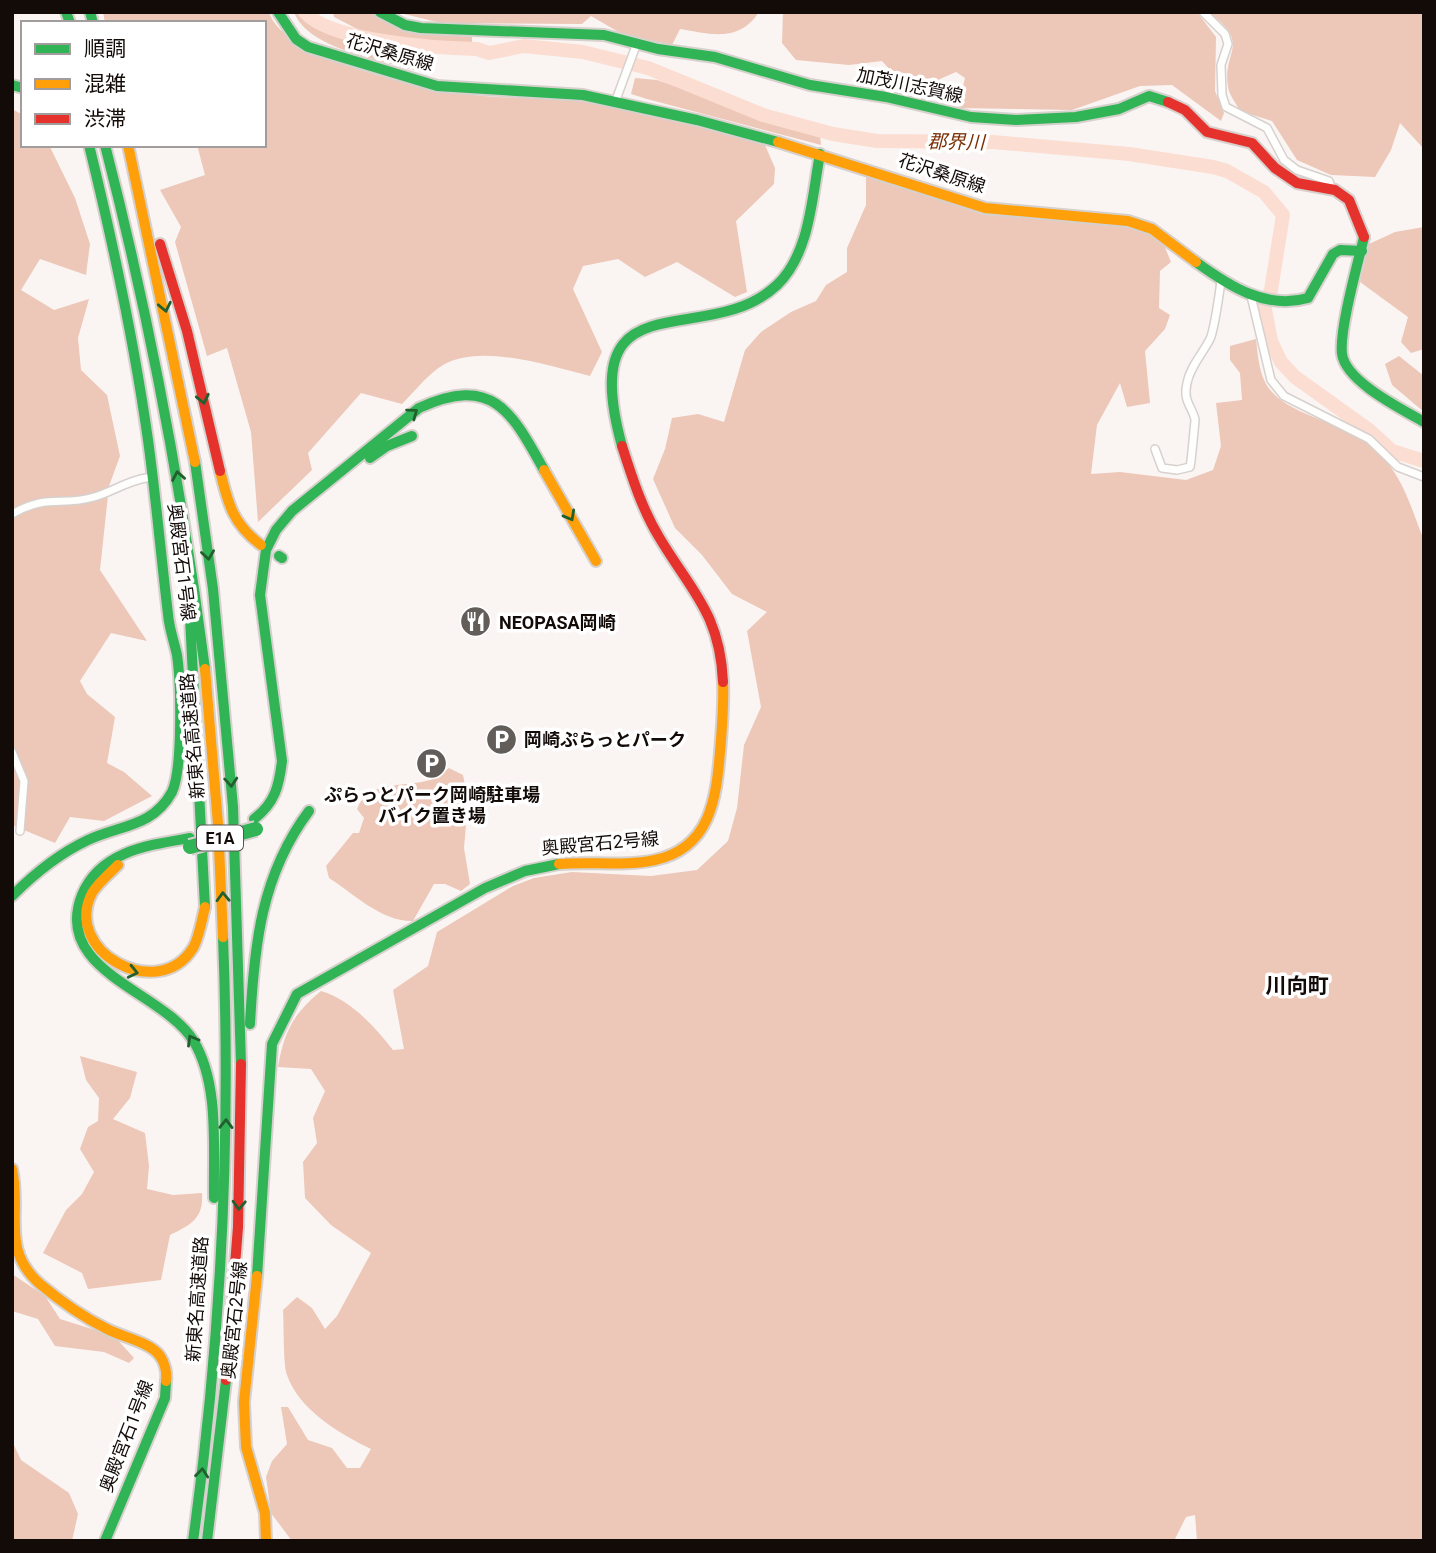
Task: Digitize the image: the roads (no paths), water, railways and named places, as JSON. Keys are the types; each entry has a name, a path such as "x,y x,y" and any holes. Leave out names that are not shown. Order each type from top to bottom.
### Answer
{"main road":[{"name":"花沢桑原線","path":"278,12 296,39 308,47 437,86 617,99 820,155 985,208 1112,218 1142,225 1221,280 1253,296 1290,303 1308,298 1333,254 1340,250 1362,251"},
{"name":"加茂川志賀線","path":"380,12 398,22 421,28 587,32 633,50 715,57 810,85 886,97 971,117 1016,120 1097,114 1155,96 1185,110 1206,132 1252,143 1275,168 1297,183 1341,192 1357,211 1365,234 1362,251"},
{"name":"奥殿宮石1号線","path":"12,896 41,867 69,850 90,839 132,827 152,817 172,791 179,761 176,646 168,617 143,405 113,239 90,147"},
{"name":"新東名高速道路","path":"105,147 154,348 192,557 216,774 226,972 226,1128 209,1399 193,1541"},
{"name":"新東名高速道路","path":"129,147 177,363 213,590 236,844 243,1129 225,1400 207,1541"},
{"path":"130,147 187,331 226,502 242,531 261,545"},
{"name":"奥殿宮石2号線","path":"266,1541 265,1513 246,1447 244,1402 255,1317 272,1044 297,994 310,984 485,888 509,876 548,865 642,860 671,855 692,844 707,826 717,788 724,711 720,649 705,605 649,517 609,400 609,378 618,353 644,330 668,320 734,308 756,300 776,287 797,251 820,155"},
{"path":"1362,251 1349,303 1342,355 1352,371 1372,391 1424,422"},
{"path":"255,824 272,803 282,774 280,737 260,596 260,574 266,547 292,512 419,408 436,398 467,392 489,397 506,409 524,434 596,561"},
{"path":"192,557 188,597 205,884 204,922 189,954 171,968 149,975 136,974 111,963 100,953 88,927 89,904 99,883 120,864 134,859 190,843 255,824 276,813 284,800 291,770 269,596 274,551 287,530 309,508 377,453 412,436"},
{"path":"243,1129 263,902 276,858 290,834 309,811"},
{"path":"190,843 126,852 108,861 86,885 78,906 78,925 83,943 94,961 112,978 182,1024 201,1058 213,1151 214,1236 209,1399"},
{"name":"奥殿宮石1号線","path":"12,1169 16,1186 14,1240 19,1258 27,1272 41,1285 104,1328 153,1350 160,1356 167,1372 165,1398 105,1541"}],"street":[{"path":"1203,12 1225,34 1228,44 1221,65 1222,95 1226,107 1267,128 1284,160 1297,170 1329,181 1332,190"},
{"path":"617,99 633,50"},
{"path":"1155,449 1158,466 1166,470 1190,467 1192,463 1191,441 1195,417 1188,410 1187,380 1212,336 1221,280"},
{"path":"1253,296 1270,380 1284,396 1369,439 1393,463 1424,477"},
{"path":"12,514 37,502 93,498 133,480 146,478"},
{"path":"12,752 24,781 20,831"}],"waterway":[{"name":"郡界川","path":"305,12 318,22 337,30 386,41 477,49 489,53 524,46 583,52 648,68 763,115 833,134 877,141 993,142 1129,154 1227,171 1264,192 1283,215 1271,290 1264,304 1271,341 1281,362 1295,377 1369,430 1392,451 1424,461"}],"place":[{"name":"NEOPASA岡崎","path":"476,622"},
{"name":"岡崎ぷらっとパーク","path":"501,739"},
{"name":"ぷらっとパーク岡崎駐車場 バイク置き場","path":"432,763"}],"district":[{"name":"川向町","path":"1297,986"}]}
